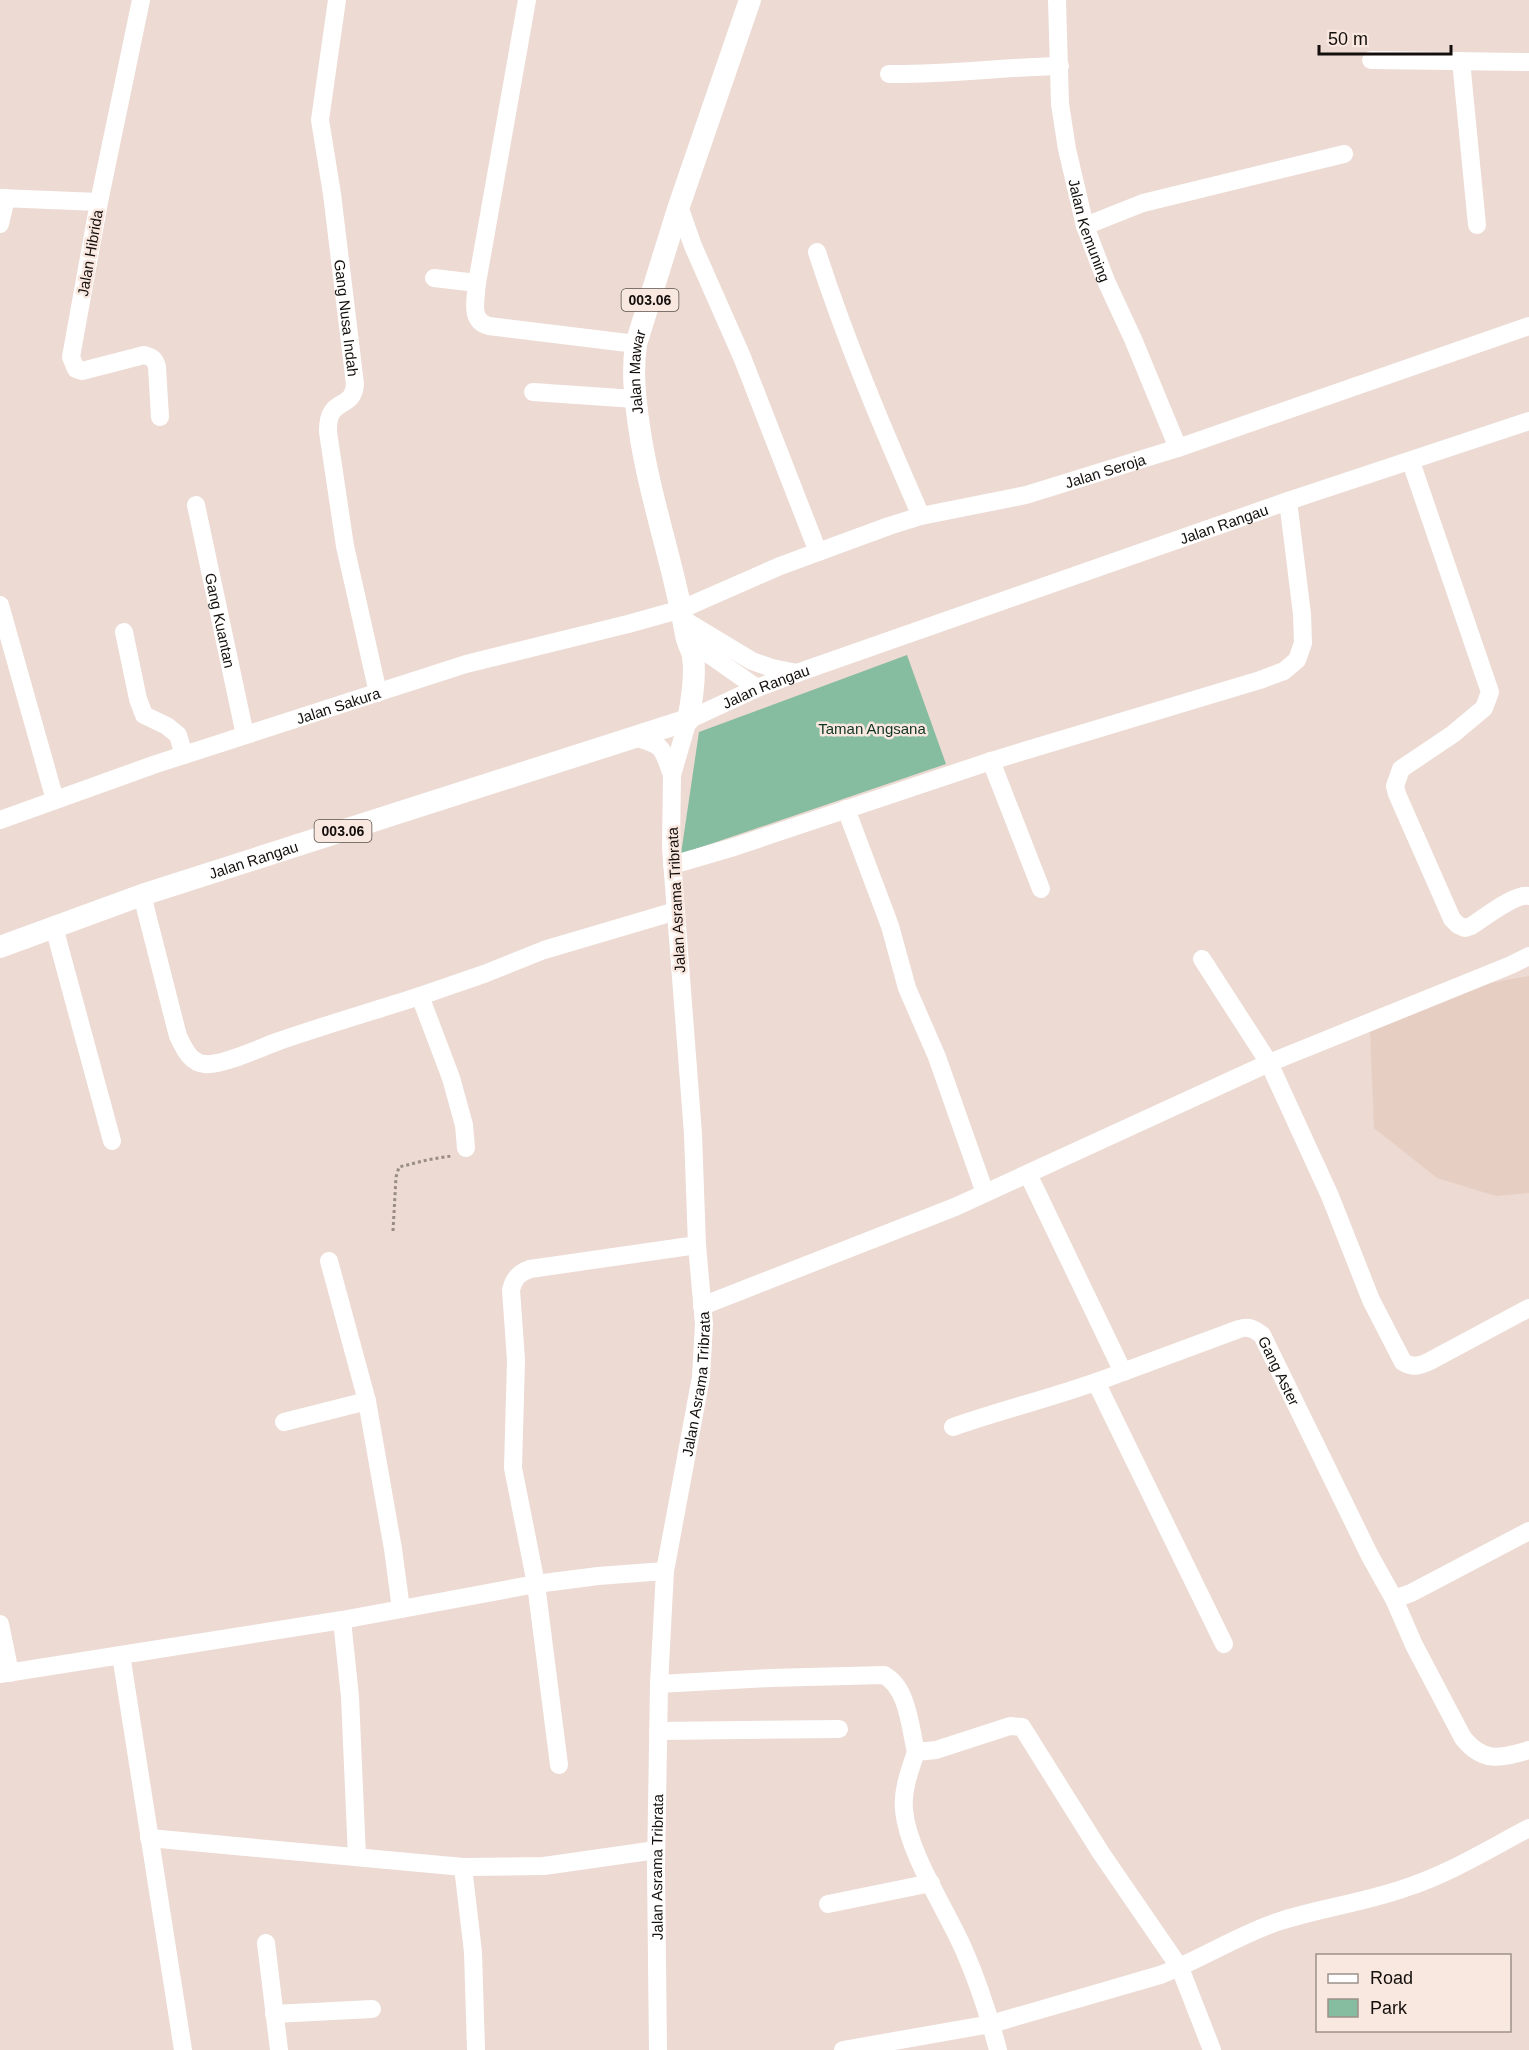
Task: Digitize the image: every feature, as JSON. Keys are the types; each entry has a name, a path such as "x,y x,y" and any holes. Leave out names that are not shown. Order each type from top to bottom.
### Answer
{"main road":[{"name":"Jalan Mawar","path":"663,727 692,700 693,659 648,479 635,399 633,371 636,344 679,206 750,0"},
{"name":"Jalan Rangau","path":"0,947 142,895 663,727"}],"street":[{"name":"Jalan Hibrida","path":"141,0 99,201 71,357 72,364 76,369 82,371 144,355 150,356 155,360 157,367 160,417"},
{"name":"Gang Nusa Indah","path":"337,0 320,120 332,194 355,384 348,401 335,407 330,413 328,432 345,546 378,693"},
{"path":"527,0 477,283 475,312 479,322 484,325 636,344"},
{"name":"Jalan Kemuning","path":"1057,0 1060,104 1065,138 1085,226 1106,281 1133,339 1178,448"},
{"path":"1371,60 1529,62"},
{"path":"1461,61 1477,225"},
{"path":"889,74 1060,66"},
{"path":"1085,226 1143,203 1344,154"},
{"path":"0,224 3,198 99,201"},
{"path":"679,206 693,246 742,357 818,552"},
{"path":"817,252 835,308 874,408 921,516"},
{"path":"434,278 477,283"},
{"name":"Jalan Seroja","path":"684,623 780,566 818,552 921,516 1026,495 1178,448 1529,326"},
{"path":"533,392 635,399"},
{"name":"Jalan Rangau","path":"663,727 797,673 1288,501 1528,424"},
{"path":"1411,462 1490,692 1484,708 1453,734 1401,770 1395,786 1397,794 1452,919 1458,926 1465,928 1471,926 1515,899 1523,895 1529,896"},
{"path":"672,865 735,847 991,761 1260,680 1284,670 1297,660 1303,643 1302,614 1288,501"},
{"name":"Gang Kuantan","path":"196,505 245,735"},
{"path":"0,605 55,800"},
{"path":"684,623 752,661 797,673"},
{"path":"684,623 757,688"},
{"name":"Jalan Sakura","path":"0,820 184,755 466,664 628,624 684,623"},
{"path":"124,632 138,699 144,715 167,726 178,735 184,755"},
{"path":"663,727 665,755"},
{"path":"663,727 655,743 661,747 672,775"},
{"name":"Jalan Asrama Tribrata","path":"658,2050 656,1850 659,1684 665,1571 701,1377 704,1324 697,1245 693,1134 672,865 672,775 663,727"},
{"path":"991,761 1041,889"},
{"path":"846,809 890,926 907,988 937,1057 985,1192"},
{"path":"142,895 178,1036 186,1052 195,1062 207,1065 420,996 544,950 676,912"},
{"path":"54,927 112,1141"},
{"path":"702,1306 955,1207 1269,1063 1529,956"},
{"path":"1202,959 1269,1063 1330,1196 1371,1300 1403,1362 1410,1366 1418,1366 1430,1361 1529,1308"},
{"path":"420,996 451,1078 464,1125 466,1148"},
{"path":"1028,1174 1123,1372"},
{"path":"560,1765 536,1584 513,1468 516,1360 511,1290 514,1279 521,1272 530,1269 697,1245"},
{"path":"329,1260 368,1401 401,1609"},
{"name":"Gang Aster","path":"954,1427 1001,1410 1096,1382 1239,1329 1246,1327 1254,1329 1262,1335 1365,1547 1394,1599 1414,1645 1463,1738 1472,1749 1497,1759 1529,1750"},
{"path":"1096,1382 1224,1644"},
{"path":"284,1422 368,1401"},
{"path":"1394,1599 1411,1593 1529,1531"},
{"path":"0,1624 5,1674 342,1620 536,1584 665,1571"},
{"path":"342,1620 350,1697 357,1857"},
{"path":"121,1655 183,2050"},
{"path":"659,1684 805,1676 884,1675 893,1680 902,1695 916,1752 908,1775 904,1810 915,1849 964,1951 992,2024 998,2050"},
{"path":"916,1752 936,1750 1010,1726 1022,1727 1101,1853 1180,1968 1212,2050"},
{"path":"658,1731 839,1729"},
{"path":"843,2050 874,2048 992,2024 1180,1968 1245,1935 1277,1922 1429,1880 1529,1828"},
{"path":"149,1838 463,1867 543,1866 656,1850"},
{"path":"463,1867 473,1952 476,2050"},
{"path":"828,1904 931,1883"},
{"path":"266,1942 279,2050"},
{"path":"274,2014 372,2009"}],"path":[{"path":"393,1232 396,1177 399,1167 462,1153 466,1148"}],"shaded area":[{"path":"1529,976 1529,1193 1496,1196 1437,1178 1374,1128 1370,1030 1478,985"}],"green space":[{"name":"Taman Angsana","path":"907,655 946,764 681,854 699,732"}]}
